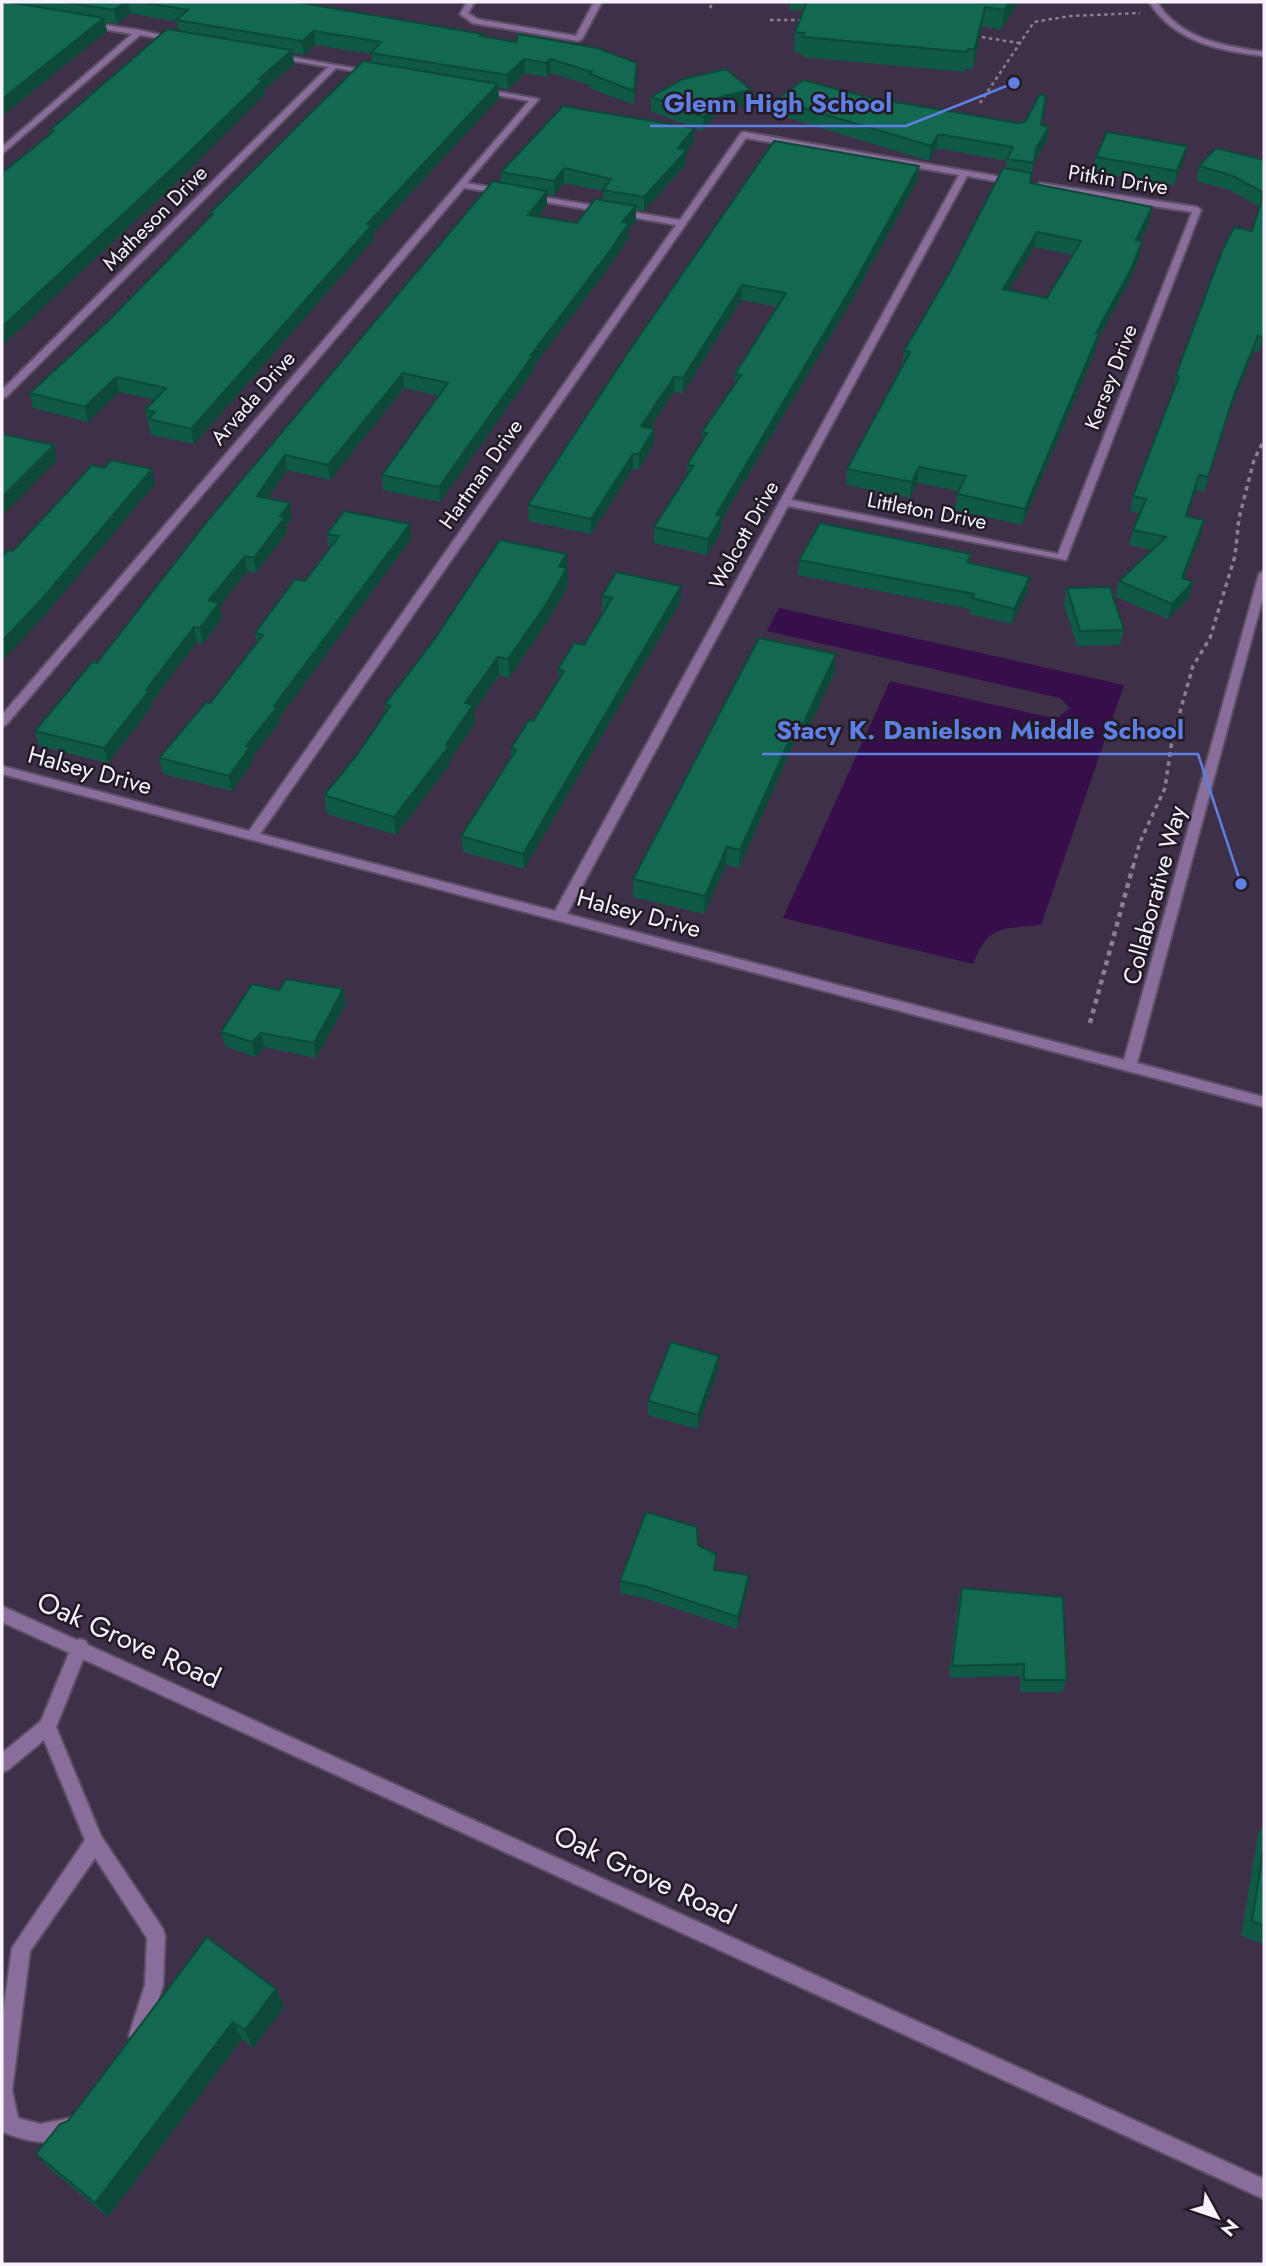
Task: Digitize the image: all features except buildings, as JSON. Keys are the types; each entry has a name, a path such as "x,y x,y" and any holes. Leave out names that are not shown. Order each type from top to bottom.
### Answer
{"street":[{"path":"471,2 464,14 475,21 579,39 598,2"},
{"path":"1153,2 1167,20 1195,37 1226,48 1264,54"},
{"path":"84,23 191,41"},
{"path":"2,151 139,32"},
{"path":"269,55 387,75"},
{"name":"Matheson Drive","path":"2,395 334,66"},
{"name":"Arvada Drive","path":"2,722 535,99 468,88"},
{"name":"Pitkin Drive","path":"744,135 1197,211"},
{"name":"Hartman Drive","path":"252,836 744,135"},
{"name":"Wolcott Drive","path":"559,916 964,174"},
{"path":"461,185 509,193"},
{"path":"523,196 680,223"},
{"name":"Kersey Drive","path":"1062,558 1197,211"},
{"name":"Littleton Drive","path":"784,502 1062,558"},
{"name":"Collaborative Way","path":"1129,1066 1259,612 1264,574"},
{"name":"Halsey Drive","path":"2,771 1264,1102"},
{"name":"Oak Grove Road","path":"2,1614 1264,2189"},
{"path":"2,1764 47,1727 79,1647"},
{"path":"47,1727 95,1842 156,1937 154,1985 142,2031 126,2052"},
{"path":"80,2117 72,2128 40,2134 10,2124 2,2090 21,1948 95,1842"}],"path":[{"path":"710,8 713,2"},
{"path":"980,103 1019,43 1038,21 1070,16 1148,13"},
{"path":"770,20 808,20"},
{"path":"967,34 1019,43"},
{"path":"1090,1023 1140,842 1159,806 1167,780 1172,740 1193,666 1210,638 1238,546 1238,518 1254,460 1264,440"}],"shaded area":[{"path":"779,608 1124,685 1041,925 1006,929 991,935 973,964 783,918 890,681 1056,719 1070,708 1060,698 767,631"}],"place":[{"name":"Glenn High School","path":"1014,83"},
{"name":"Stacy K. Danielson Middle School","path":"1241,884"}]}
